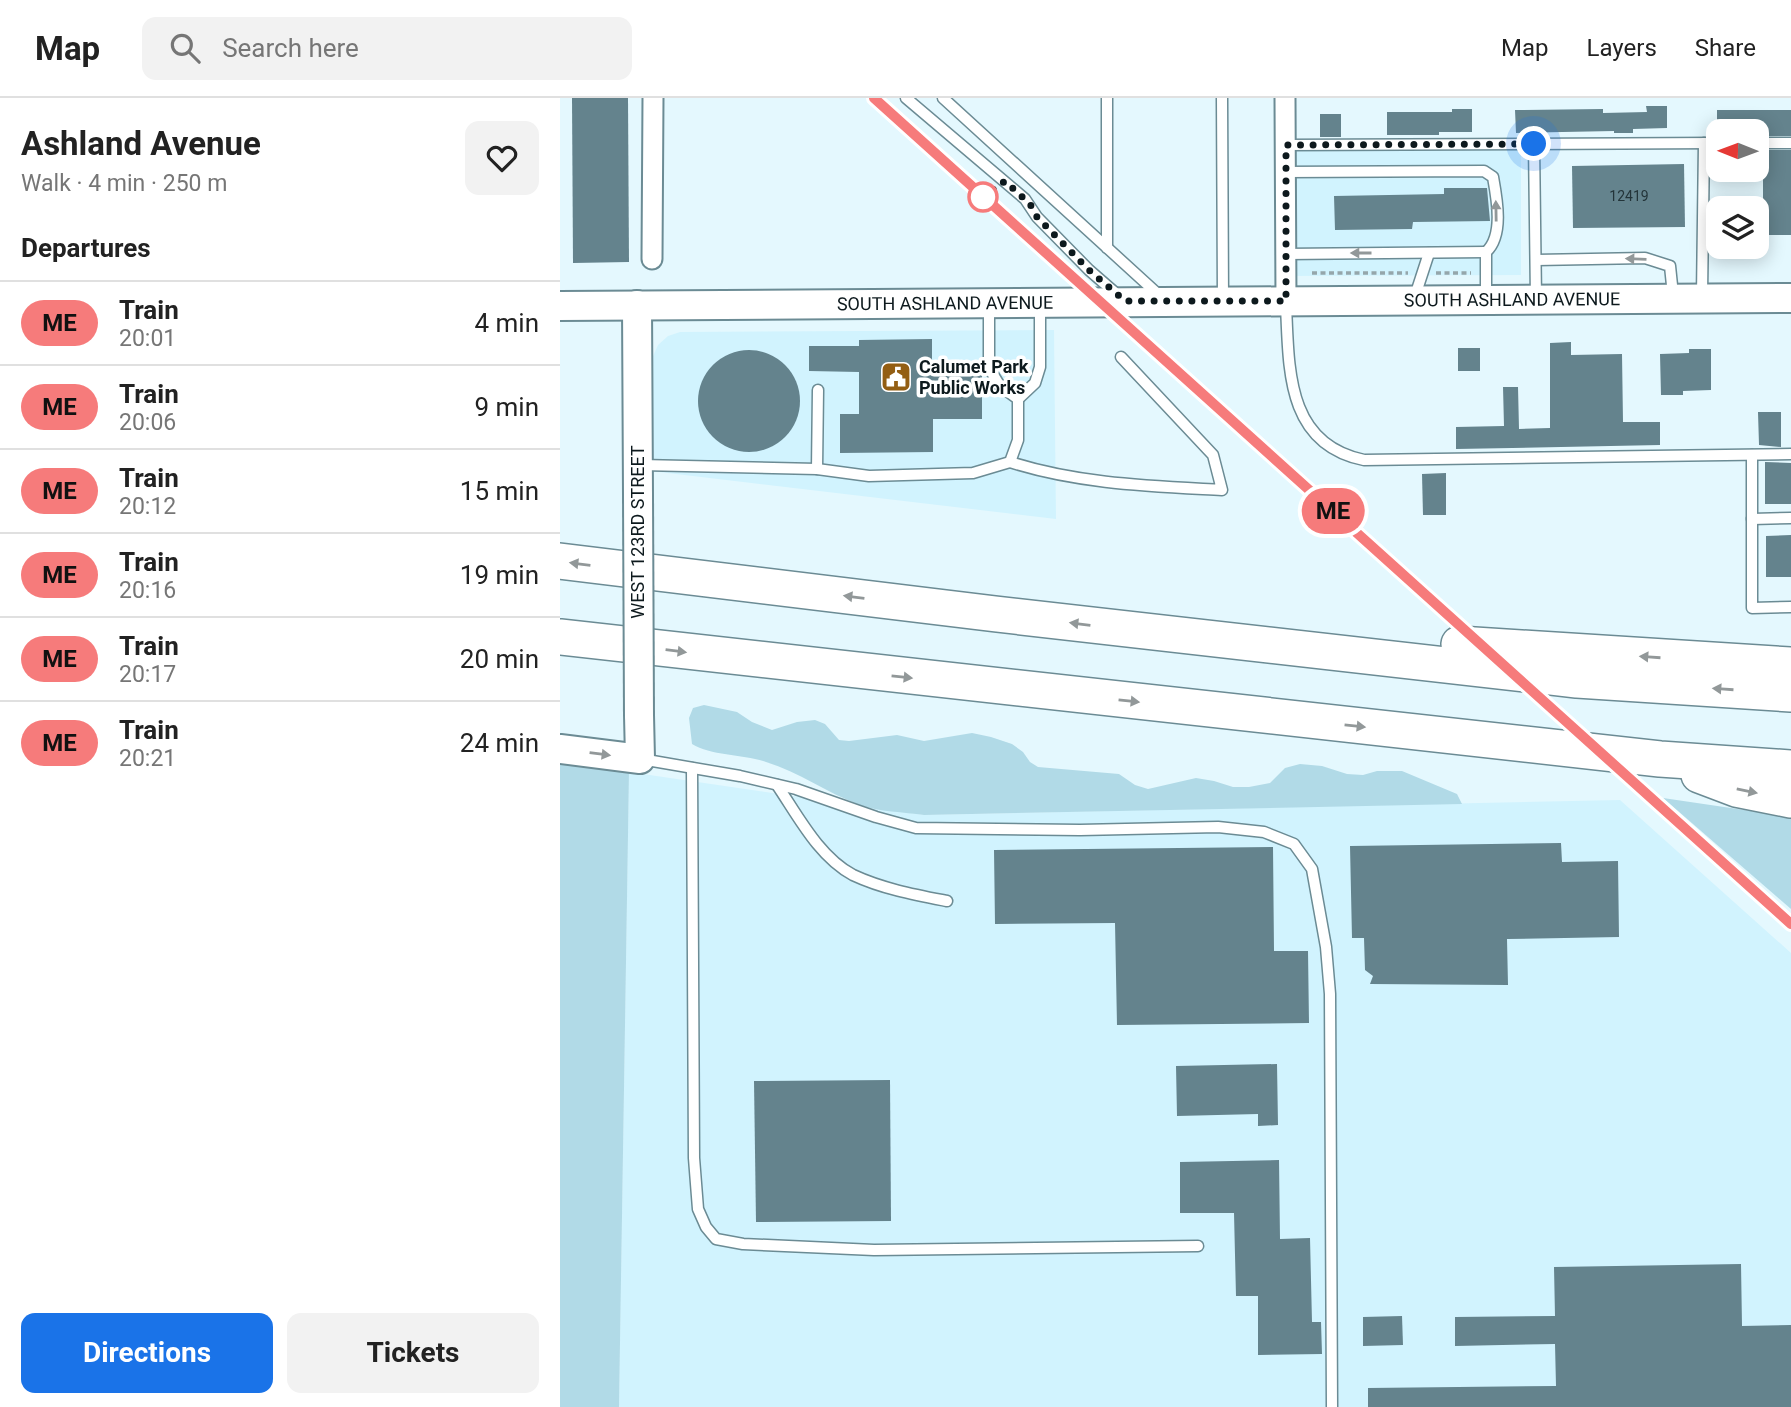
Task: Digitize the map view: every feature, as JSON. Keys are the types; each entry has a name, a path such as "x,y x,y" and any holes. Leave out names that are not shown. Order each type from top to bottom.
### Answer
{"highway":[{"path":"560,561 1196,638 1577,680 1791,694"},
{"path":"560,637 1660,760 1791,768"},
{"path":"1196,638 1407,641 1791,665"},
{"path":"1660,760 1736,789 1791,800"}],"main road":[{"name":"SOUTH ASHLAND AVENUE","path":"560,306 1791,298"},
{"name":"WEST 123RD STREET","path":"637,305 640,759"},
{"path":"560,749 640,759"}],"street":[{"path":"652,260 653,98"},
{"path":"1286,98 1286,301"}],"lane":[{"path":"906,98 1030,204 1037,217 1089,270 1125,301"},
{"path":"943,98 1166,301"},
{"path":"1107,98 1107,248"},
{"path":"1222,98 1223,301"},
{"path":"1286,145 1704,143 1702,299"},
{"path":"1769,143 1791,143"},
{"path":"1534,144 1536,300"},
{"path":"1286,172 1484,171 1493,177 1497,236 1493,246 1486,252 1286,254"},
{"path":"1486,252 1486,300"},
{"path":"1414,300 1429,253"},
{"path":"1536,260 1645,258 1671,266 1674,299"},
{"path":"1286,301 1293,394 1312,430 1327,445 1345,456 1364,460 1791,454"},
{"path":"989,302 989,368 1000,386 1018,399"},
{"path":"1010,463 1018,440 1018,399 1035,383 1040,367 1041,302"},
{"path":"637,465 817,469 869,476 931,476 973,472 1010,463 1042,473 1080,480 1222,490 1213,455 1121,357"},
{"path":"817,469 818,390"},
{"path":"1752,455 1752,608 1791,607"},
{"path":"1752,519 1791,518"},
{"path":"640,759 777,785 916,828 1080,830 1218,827 1264,832 1294,844 1312,869 1326,947 1330,994 1332,1407"},
{"path":"692,768 694,1158 698,1209 706,1227 716,1239 743,1244 874,1250 1198,1247"},
{"path":"777,785 819,845 852,874 902,892 947,901"}],"shaded area":[{"path":"1521,141 1521,275 1283,276 1283,142"},
{"name":"Calumet Park Public Works","path":"1054,330 1056,519 651,471 650,363 658,345 668,336 680,332"},
{"path":"704,705 737,712 772,730 797,722 815,720 825,724 839,740 897,735 924,741 972,733 1012,744 1038,767 1119,774 1135,785 1148,789 1196,778 1233,787 1249,787 1270,783 1285,768 1300,764 1322,766 1347,774 1402,771 1457,794 1462,804 924,815 883,810 848,800 766,762 708,751 692,744 689,718 693,708"},
{"path":"560,764 629,772 619,1407 560,1407"},
{"path":"629,772 924,815 1620,800 1791,953 1791,1407 619,1407"},
{"path":"1663,798 1791,817 1791,909"}],"building":[{"path":"572,98 628,98 629,262 573,263"},
{"path":"1646,106 1667,106 1667,128 1633,129 1633,133 1516,133 1515,110 1603,109 1603,113 1647,112"},
{"path":"1452,109 1472,109 1472,132 1387,135 1387,112 1452,112"},
{"path":"1717,110 1791,110 1791,136 1769,136 1769,119 1717,119"},
{"path":"1320,114 1341,114 1341,137 1320,137"},
{"path":"1769,150 1791,150 1791,235 1769,235 1769,196 1763,196 1763,182 1769,182"},
{"path":"1684,164 1685,227 1573,228 1572,166"},
{"path":"1444,188 1487,188 1490,221 1413,222 1412,229 1335,230 1334,196 1444,194"},
{"name":"Calumet Park Public Works","path":"932,339 932,362 982,361 982,419 933,419 933,452 840,453 840,414 859,414 859,372 809,371 809,346 859,346 859,340"},
{"path":"1571,342 1571,355 1622,354 1623,422 1660,422 1660,445 1456,449 1456,427 1504,426 1503,387 1518,387 1519,429 1550,428 1550,343"},
{"path":"1458,348 1480,348 1480,371 1458,371"},
{"path":"1689,349 1711,349 1711,390 1683,391 1683,395 1661,395 1660,354 1689,353"},
{"path":"749,350 768,354 785,365 796,382 800,401 796,420 785,437 768,448 749,452 730,448 713,437 702,420 698,401 702,382 713,365 730,354"},
{"path":"1758,412 1781,412 1781,447 1759,445"},
{"path":"1765,462 1791,463 1791,504 1765,504"},
{"path":"1446,473 1446,515 1423,515 1422,474"},
{"path":"1791,535 1791,577 1766,577 1766,536"},
{"path":"1561,843 1562,862 1618,861 1619,937 1507,939 1508,985 1370,984 1373,976 1365,970 1364,938 1352,938 1350,846"},
{"path":"1273,847 1274,951 1308,951 1309,1023 1117,1025 1115,923 995,924 994,850"},
{"path":"1277,1064 1278,1125 1258,1126 1258,1114 1177,1116 1176,1066"},
{"path":"890,1080 891,1221 756,1222 754,1081"},
{"path":"1279,1160 1280,1239 1310,1238 1312,1322 1321,1322 1322,1354 1258,1355 1258,1296 1236,1296 1234,1213 1180,1213 1180,1162"},
{"path":"1741,1264 1742,1326 1791,1325 1791,1407 1368,1407 1368,1388 1556,1386 1555,1344 1455,1346 1455,1317 1555,1316 1554,1267"},
{"path":"1402,1316 1403,1345 1363,1346 1363,1317"}],"railway":[{"path":"874,98 1791,924"}],"train":[{"name":"ME","path":"874,98 1791,924"}],"place":[{"name":"Calumet Park Public Works","path":"896,377"}],"route":[{"path":"983,197 1005,181 1030,204 1037,217 1089,270 1125,301 1286,301 1286,145 1534,144"}]}
